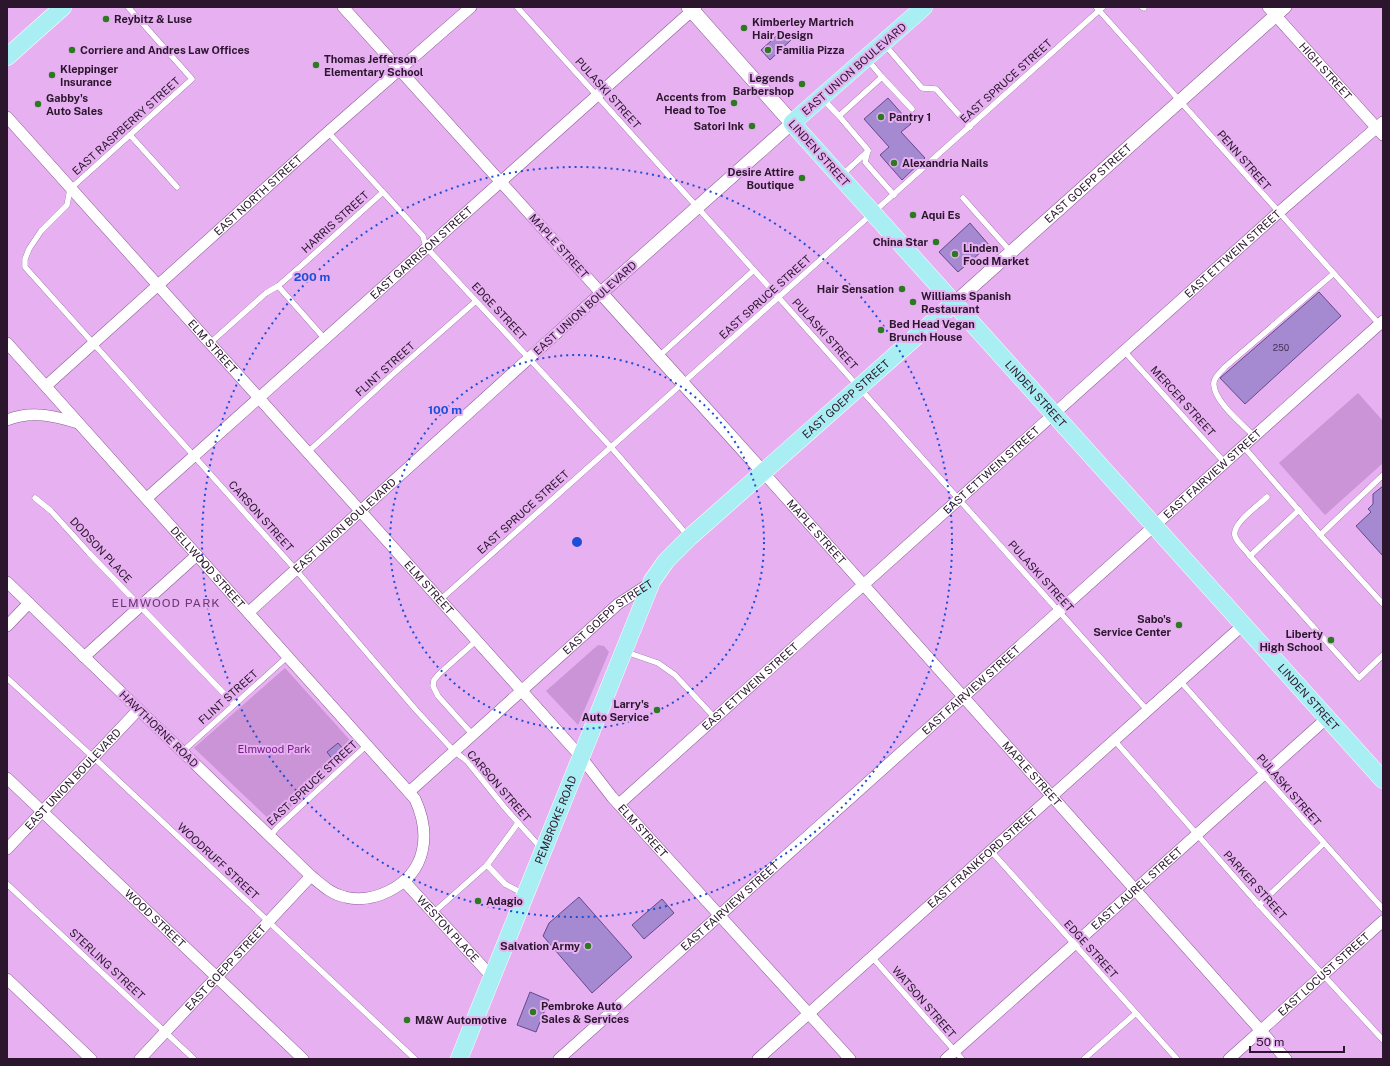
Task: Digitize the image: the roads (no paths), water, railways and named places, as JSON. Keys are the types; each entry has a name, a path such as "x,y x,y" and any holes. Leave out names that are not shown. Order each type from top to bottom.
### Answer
{"main road":[{"path":"7,57 63,7"},
{"name":"EAST UNION BOULEVARD","path":"792,123 924,7"},
{"name":"LINDEN STREET","path":"693,8 792,123 874,213 953,304 1154,524 1383,780"},
{"name":"EAST GOEPP STREET","path":"652,581 658,570 690,537 953,304"},
{"name":"PEMBROKE ROAD","path":"459,1059 652,581"}],"street":[{"name":"MAPLE STREET","path":"343,7 501,180 682,384 763,472 1286,1059"},
{"name":"EAST NORTH STREET","path":"46,386 328,132 471,7"},
{"name":"EAST GARRISON STREET","path":"147,498 501,180 598,96 693,8"},
{"name":"EAST GOEPP STREET","path":"953,304 1180,102 1276,10"},
{"name":"HIGH STREET","path":"1276,10 1381,128"},
{"name":"ELM STREET","path":"7,117 209,344 361,510 440,601 581,757 619,804 850,1059"},
{"name":"EAST UNION BOULEVARD","path":"249,612 601,293 792,123"},
{"name":"EAST ETTWEIN STREET","path":"619,804 958,499 1125,352 1278,213 1381,128"},
{"name":"EAST FAIRVIEW STREET","path":"559,1059 1154,524 1225,463 1381,323"},
{"name":"DELLWOOD STREET","path":"7,343 414,798 420,811 424,833 421,856 417,866 404,881"},
{"path":"7,420 25,415 46,415 79,423"},
{"path":"84,657 197,555"},
{"name":"EAST GOEPP STREET","path":"409,792 618,604 652,581"},
{"name":"HAWTHORNE ROAD","path":"7,582 311,876 328,890 345,897 368,899 378,896 404,881"},
{"path":"7,626 29,603"},
{"name":"EAST FRANKFORD STREET","path":"758,1059 1052,798 1243,625"},
{"name":"EAST UNION BOULEVARD","path":"7,848 138,710"},
{"name":"EAST LAUREL STREET","path":"946,1059 958,1055 1074,945 1327,718"},
{"name":"WOOD STREET","path":"7,778 303,1059"},
{"name":"EAST GOEPP STREET","path":"140,1059 311,876"},
{"name":"WESTON PLACE","path":"404,881 492,977"},
{"name":"EAST LOCUST STREET","path":"1229,1059 1383,921"},
{"path":"7,979 91,1059"}],"lane":[{"name":"EAST RASPBERRY STREET","path":"25,267 25,259 29,249 41,231 67,205 70,189 192,79 128,7"},
{"name":"PULASKI STREET","path":"517,7 698,207 1148,711"},
{"name":"PENN STREET","path":"1100,8 1180,102 1278,213 1333,274 1381,323"},
{"name":"EAST SPRUCE STREET","path":"440,601 874,213 1100,8"},
{"path":"883,43 922,88 936,89 970,126"},
{"path":"866,58 912,109"},
{"path":"839,116 882,77"},
{"path":"821,98 839,116 868,150"},
{"name":"EDGE STREET","path":"328,132 423,236 426,247 611,447 690,537"},
{"path":"130,135 177,187"},
{"path":"840,176 868,150"},
{"path":"868,150 865,162 894,195"},
{"name":"HARRIS STREET","path":"209,344 266,293 278,286 383,192"},
{"path":"963,198 1012,252"},
{"name":"CARSON STREET","path":"25,267 296,570 454,751 467,761 518,823 544,851"},
{"path":"658,357 754,270"},
{"path":"1254,436 1221,402 1214,387 1214,380 1226,367 1308,294 1333,274"},
{"path":"278,286 324,338"},
{"name":"FLINT STREET","path":"308,452 476,301"},
{"name":"MERCER STREET","path":"1125,352 1225,463"},
{"path":"1243,446 1320,535 1383,604"},
{"path":"1320,535 1383,475"},
{"path":"1268,497 1239,522 1234,530 1235,537 1250,556 1359,678 1383,655"},
{"name":"DODSON PLACE","path":"35,498 51,510 89,553 234,704"},
{"path":"1250,556 1299,510"},
{"path":"472,734 438,696 432,686 434,680 439,674 476,641"},
{"path":"624,651 658,663 675,675 715,718"},
{"name":"FLINT STREET","path":"182,752 287,657"},
{"name":"WOODRUFF STREET","path":"7,678 93,758 106,768 415,1059"},
{"name":"PULASKI STREET","path":"1181,682 1323,844 1383,909"},
{"name":"PARKER STREET","path":"1115,741 1259,905 1383,1040"},
{"name":"EAST SPRUCE STREET","path":"270,836 278,826 368,745"},
{"path":"433,913 487,865 518,823"},
{"path":"1259,905 1323,844"},
{"name":"EDGE STREET","path":"991,851 1177,1059"},
{"path":"487,865 505,884 526,895"},
{"name":"STERLING STREET","path":"7,884 194,1059"},
{"name":"WATSON STREET","path":"872,957 958,1055"},
{"path":"1084,1059 1136,1013"}],"place":[{"name":"Reybitz & Luse","path":"106,19"},
{"name":"Kimberley Martrich Hair Design","path":"744,28"},
{"name":"Corriere and Andres Law Offices","path":"72,50"},
{"name":"Familia Pizza","path":"768,50"},
{"name":"Thomas Jefferson Elementary School","path":"316,65"},
{"name":"Kleppinger Insurance","path":"52,75"},
{"name":"Legends Barbershop","path":"802,84"},
{"name":"Accents from Head to Toe","path":"734,103"},
{"name":"Gabby's Auto Sales","path":"38,104"},
{"name":"Pantry 1","path":"881,117"},
{"name":"Satori Ink","path":"752,126"},
{"name":"Alexandria Nails","path":"894,163"},
{"name":"Desire Attire Boutique","path":"802,178"},
{"name":"Aqui Es","path":"913,215"},
{"name":"China Star","path":"936,242"},
{"name":"Linden Food Market","path":"955,254"},
{"name":"Hair Sensation","path":"902,289"},
{"name":"Williams Spanish Restaurant","path":"913,302"},
{"name":"Bed Head Vegan Brunch House","path":"881,330"},
{"name":"Sabo's Service Center","path":"1179,625"},
{"name":"Liberty High School","path":"1331,640"},
{"name":"Larry's Auto Service","path":"657,710"},
{"name":"Adagio","path":"478,901"},
{"name":"Salvation Army","path":"588,946"},
{"name":"Pembroke Auto Sales & Services","path":"533,1012"},
{"name":"M&W Automotive","path":"407,1020"}],"district":[{"name":"ELMWOOD PARK","path":"166,603"}],"park label":[{"name":"Elmwood Park","path":"274,749"}]}
